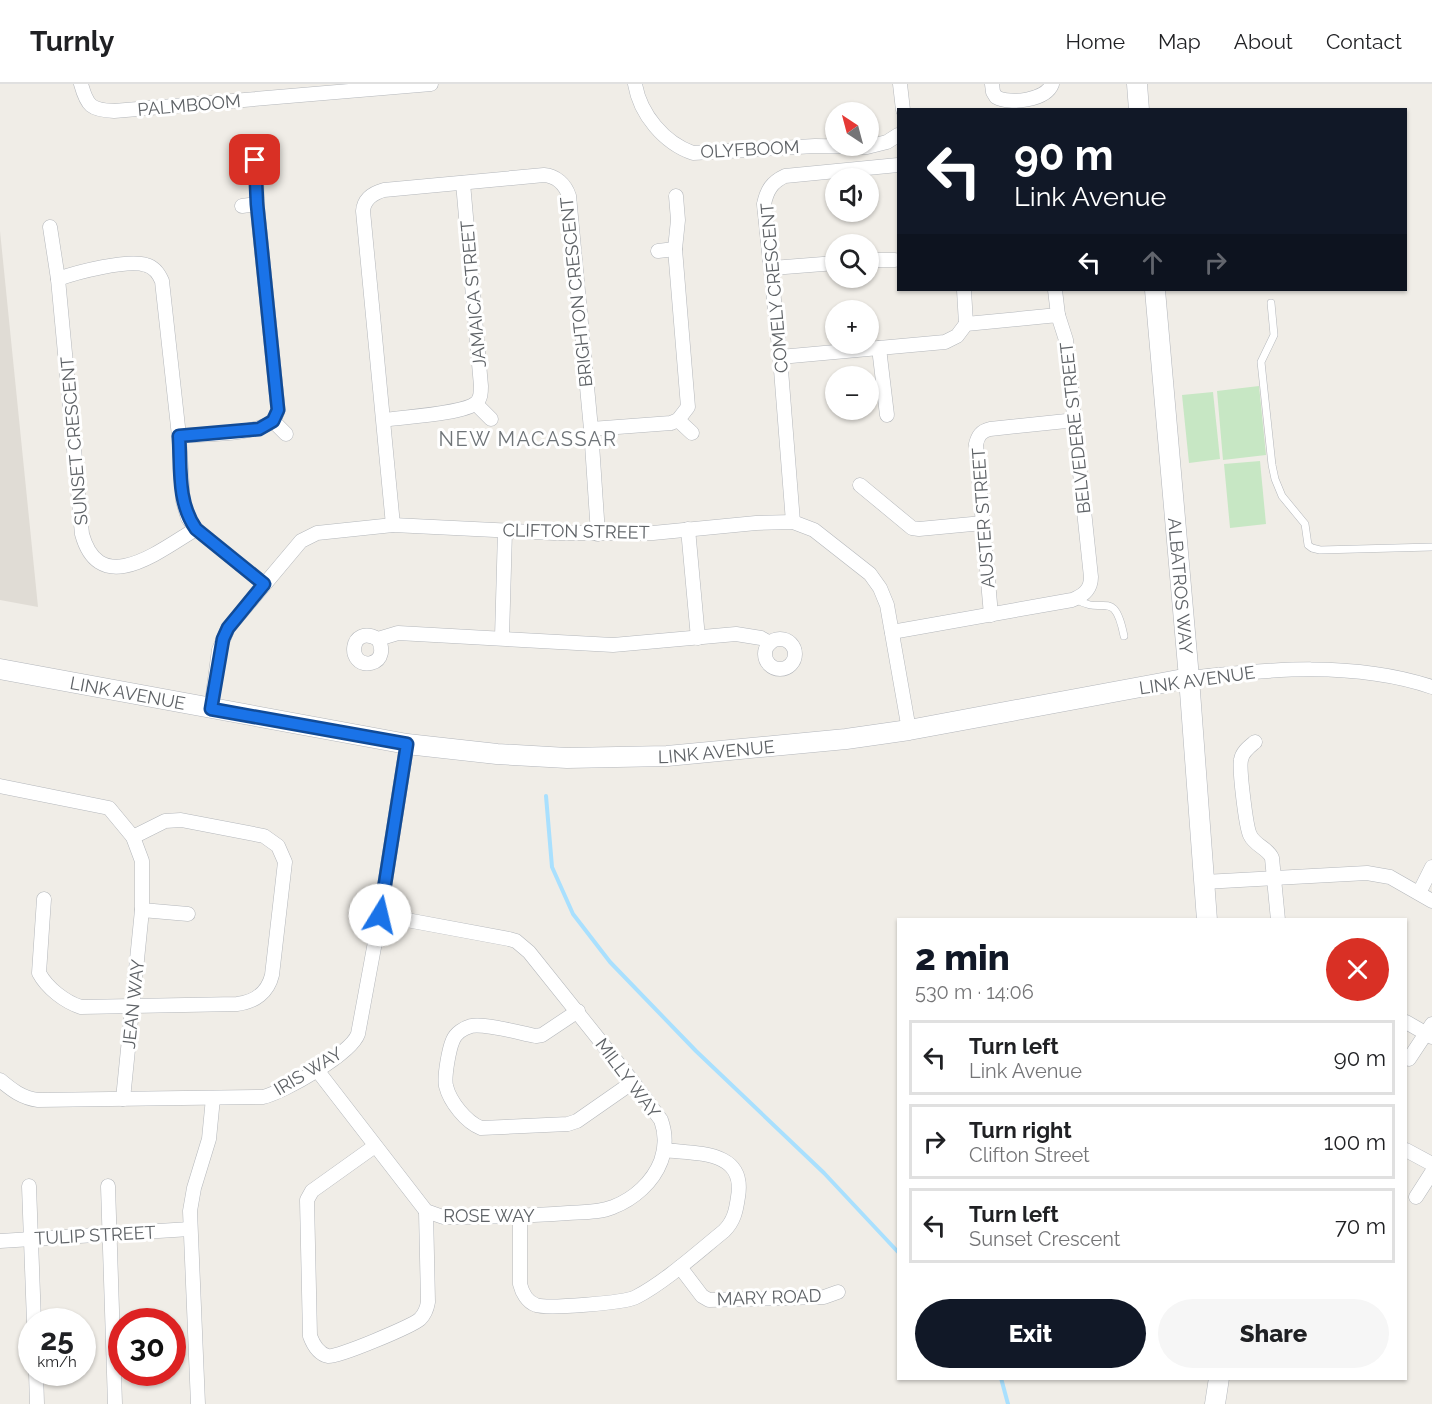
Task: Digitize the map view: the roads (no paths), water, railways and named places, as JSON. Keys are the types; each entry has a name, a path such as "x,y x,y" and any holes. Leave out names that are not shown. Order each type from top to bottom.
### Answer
{"street":[{"name":"PALMBOOM","path":"81,84 84,96 91,107 114,111 321,89 431,84"},
{"name":"OLYFBOOM","path":"635,84 638,99 648,117 666,138 679,148 693,153 815,146 867,147 887,142 897,136"},
{"path":"900,84 903,108"},
{"path":"992,84 996,97 1006,100 1035,98 1049,91 1052,84"},
{"path":"1137,84 1139,108"},
{"path":"179,436 250,430 273,421 278,410 257,204 255,160"},
{"name":"COMELY CRESCENT","path":"793,522 772,268 764,204 767,192 778,179 792,175 897,165"},
{"name":"BRIGHTON CRESCENT","path":"393,525 363,207 370,196 384,190 544,175 558,180 567,190 591,429 598,534"},
{"name":"JAMAICA STREET","path":"463,183 481,386 476,404"},
{"path":"591,429 662,425 678,420 688,407 675,249 678,219 676,196"},
{"path":"242,206 257,204"},
{"name":"SUNSET CRESCENT","path":"50,227 58,279 82,534 87,548 103,563 125,567 139,562 196,529"},
{"path":"658,251 675,249"},
{"path":"879,260 896,260"},
{"path":"58,279 86,270 137,264 147,265 158,274 162,281 179,436 183,501 196,529 264,584"},
{"path":"772,268 825,264"},
{"path":"887,415 879,348 945,342 957,336 966,324 964,291"},
{"name":"BELVEDERE STREET","path":"1055,291 1058,315 1066,340 1091,577 1089,588 1076,599"},
{"name":"ALBATROS WAY","path":"1155,291 1189,678 1207,918"},
{"path":"966,324 1058,315"},
{"path":"780,357 825,353"},
{"path":"384,420 453,411 476,404 491,419"},
{"path":"678,420 692,433"},
{"name":"AUSTER STREET","path":"991,615 976,444 980,434 990,429 1076,420"},
{"path":"273,421 286,434"},
{"path":"860,485 912,528 983,523"},
{"name":"CLIFTON STREET","path":"211,709 219,650 225,633 301,540 309,535 393,525 598,534 653,533 793,522 814,530 875,580 885,596 909,730"},
{"path":"688,529 698,638"},
{"path":"502,637 505,531"},
{"path":"892,632 1076,599"},
{"path":"378,639 398,633 502,637 613,645 736,634 761,638 770,643"},
{"name":"LINK AVENUE","path":"0,669 407,744 509,755 567,758 678,755 835,740 909,730 1189,678 1250,671 1320,669 1390,676 1432,687"},
{"path":"1256,742 1246,750 1240,763 1248,828 1254,842 1272,855 1278,918"},
{"name":"IRIS WAY","path":"0,1080 18,1094 38,1100 272,1095 317,1070 349,1046 356,1039 380,915 407,744"},
{"name":"JEAN WAY","path":"0,786 103,805 114,813 132,837 142,861 144,871 142,910 123,1098"},
{"path":"44,899 38,966 42,980 57,993 81,1007 237,1004 251,1001 262,993 272,975 285,862 278,846 264,836 181,820 165,821 132,837"},
{"path":"1419,893 1432,867"},
{"path":"1204,882 1366,873 1390,877 1432,901"},
{"path":"142,910 188,914"},
{"name":"MILLY WAY","path":"380,915 516,941 529,952 578,1011 661,1120 665,1137 664,1150"},
{"path":"578,1011 542,1035 536,1036 480,1026 468,1027 458,1034 453,1041 446,1083 448,1091 461,1111 474,1125 481,1128 568,1124 577,1121 633,1082"},
{"path":"1407,1022 1430,1031 1409,1059"},
{"name":"ROSE WAY","path":"317,1070 426,1210 443,1217 520,1217 605,1210 632,1197 654,1176 664,1150"},
{"path":"198,1404 190,1229 191,1201 209,1139 213,1098"},
{"path":"375,1146 312,1191 307,1200 310,1336 321,1353 328,1356 342,1354 412,1324 423,1315 428,1302 426,1210"},
{"path":"520,1217 520,1284 525,1296 535,1305 626,1301 635,1298 680,1267 730,1225 736,1212 739,1181 731,1165 720,1158 664,1150"},
{"path":"1407,1151 1432,1164"},
{"path":"1416,1197 1432,1172"},
{"path":"29,1186 33,1308"},
{"path":"108,1186 115,1404"},
{"name":"TULIP STREET","path":"0,1241 111,1236 190,1229"},
{"name":"MARY ROAD","path":"680,1267 702,1296 709,1300 824,1297 838,1292"},
{"path":"1215,1404 1219,1380"},
{"path":"36,1386 37,1404"}],"lane":[{"path":"1271,303 1274,335 1261,362 1272,465 1282,496 1305,524 1308,545 1320,550 1432,547"},
{"path":"1076,599 1086,604 1113,608 1120,616 1124,636"}],"waterway":[{"path":"546,796 552,867 573,914 610,962 696,1051 824,1173 897,1251"},
{"path":"1002,1380 1008,1404"}],"district":[{"name":"NEW MACASSAR","path":"528,439"}]}
